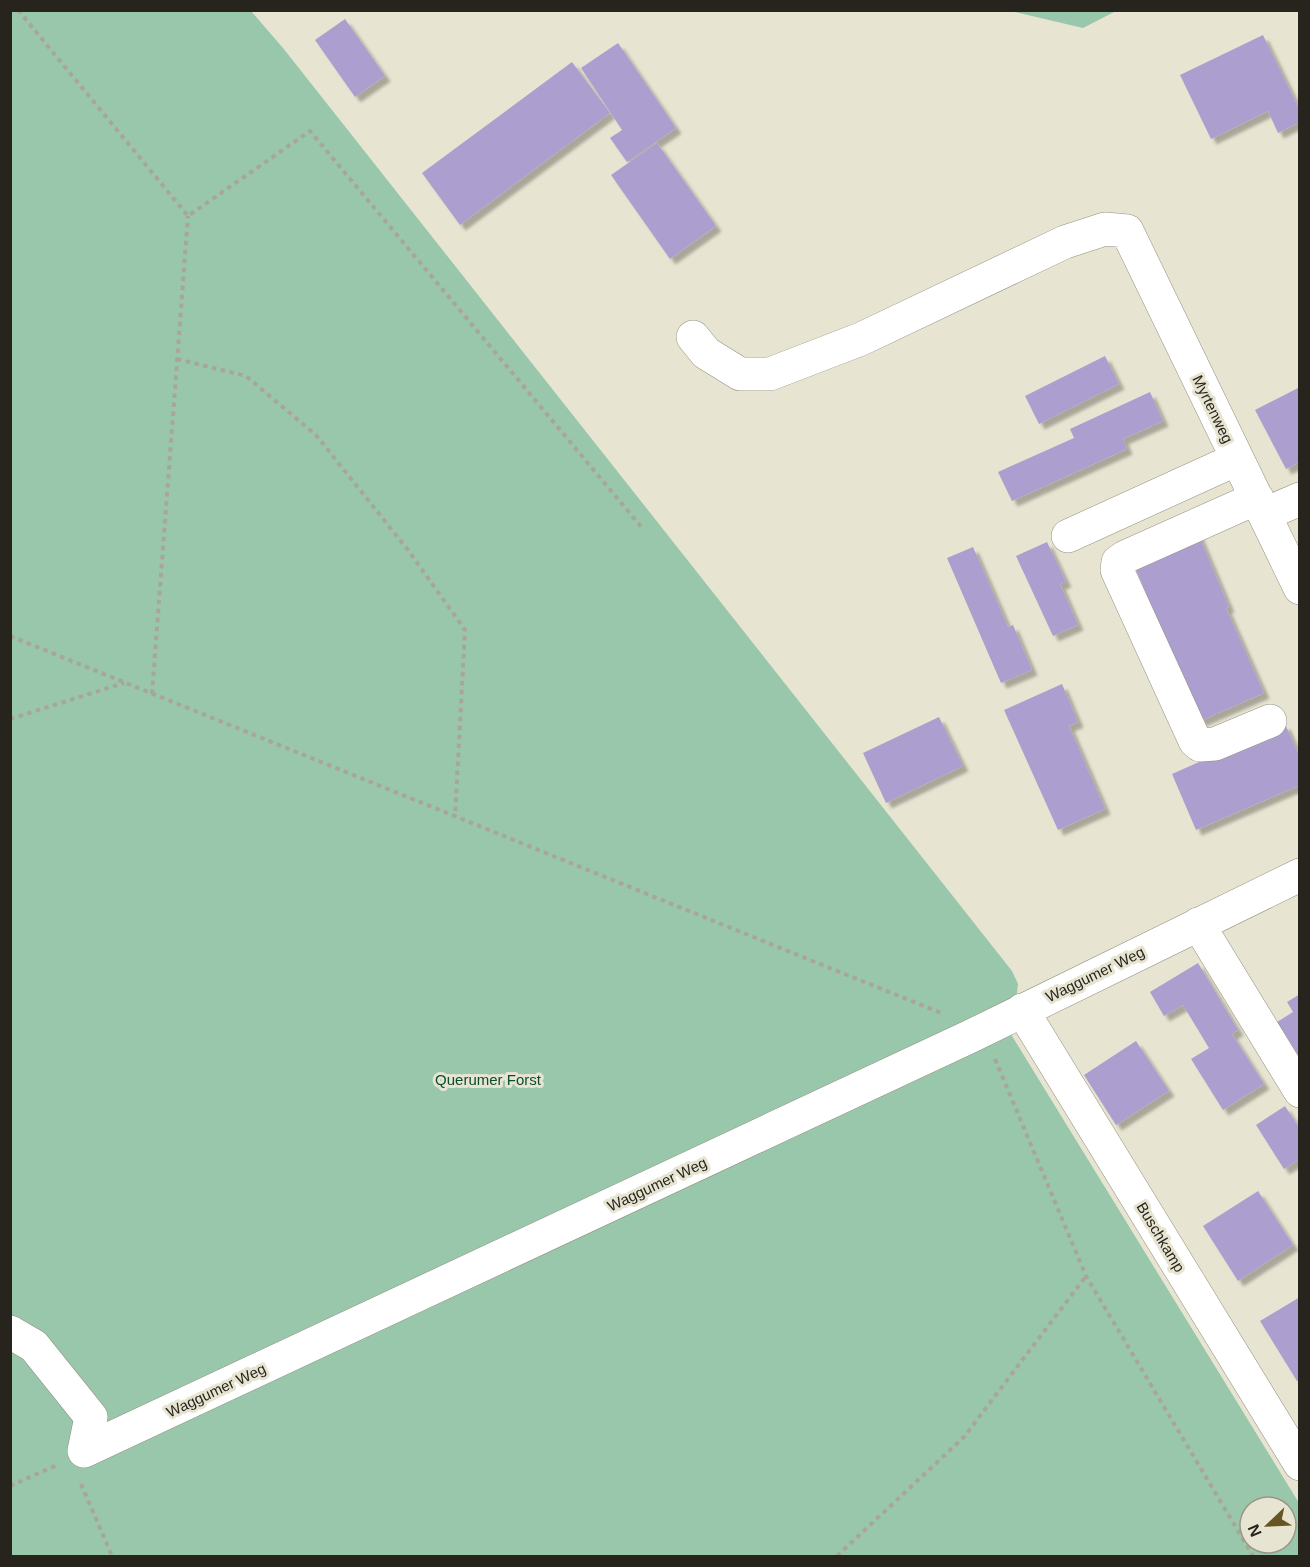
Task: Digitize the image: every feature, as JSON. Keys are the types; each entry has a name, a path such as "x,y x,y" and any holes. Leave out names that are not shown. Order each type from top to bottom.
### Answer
{"street":[{"name":"Myrtenweg","path":"693,337 706,353 740,374 770,374 861,339 1065,243 1105,229 1127,231 1299,588"},
{"path":"1068,536 1237,459"},
{"path":"1270,721 1215,744 1200,745 1195,741 1117,570 1118,562 1125,557 1261,506 1299,499"},
{"name":"Waggumer Weg","path":"84,1451 984,1030 1299,874"},
{"path":"1198,924 1299,1091"},
{"name":"Buschkamp","path":"1022,1010 1299,1464"},
{"path":"10,1332 34,1346 92,1417 84,1451"}],"path":[{"path":"18,10 188,216 152,693"},
{"path":"188,216 310,131 643,529"},
{"path":"177,359 246,376 316,435 408,550 465,630 455,817"},
{"path":"10,636 984,1030 1086,1276 1253,1557"},
{"path":"10,719 126,683"},
{"path":"837,1557 964,1437 1086,1276"},
{"path":"10,1486 84,1451"},
{"path":"84,1451 75,1469 112,1557"}],"green space":[{"path":"1116,10 1083,28 1011,11"},
{"name":"Querumer Forst","path":"11,11 251,11 283,48 1012,971 1018,984 1012,1036 1294,1495 1238,1495 1238,1555 1298,1555 1298,1501 1299,1556 11,1556"}],"building":[{"path":"345,19 385,76 355,97 315,40"},
{"path":"1263,35 1300,111 1300,122 1278,133 1268,111 1211,139 1180,75"},
{"path":"618,43 676,128 627,162 610,138 622,130 581,68"},
{"path":"572,62 610,113 460,225 422,173"},
{"path":"657,143 716,226 670,259 611,175"},
{"path":"1105,356 1119,384 1039,424 1025,396"},
{"path":"1300,387 1300,462 1286,469 1255,410"},
{"path":"1150,392 1163,421 1123,439 1127,449 1012,501 998,472 1074,438 1070,429"},
{"path":"1196,529 1229,607 1226,608 1264,693 1200,721 1131,558"},
{"path":"1047,542 1066,582 1060,584 1078,625 1053,636 1016,556"},
{"path":"973,547 1008,627 1013,625 1032,670 1001,683 947,558"},
{"path":"1062,684 1078,722 1069,726 1105,809 1058,830 1004,710"},
{"path":"939,717 963,766 886,803 863,753"},
{"path":"1285,724 1300,757 1300,785 1196,830 1172,774"},
{"path":"1198,963 1238,1030 1232,1034 1264,1084 1223,1110 1191,1059 1209,1048 1183,1005 1164,1016 1150,992"},
{"path":"1300,994 1300,1058 1277,1022 1293,1012 1287,1002"},
{"path":"1136,1041 1169,1091 1116,1125 1084,1075"},
{"path":"1285,1106 1300,1129 1300,1159 1284,1169 1256,1125"},
{"path":"1258,1191 1293,1245 1238,1281 1203,1226"},
{"path":"1300,1297 1300,1380 1297,1381 1260,1321"}]}
